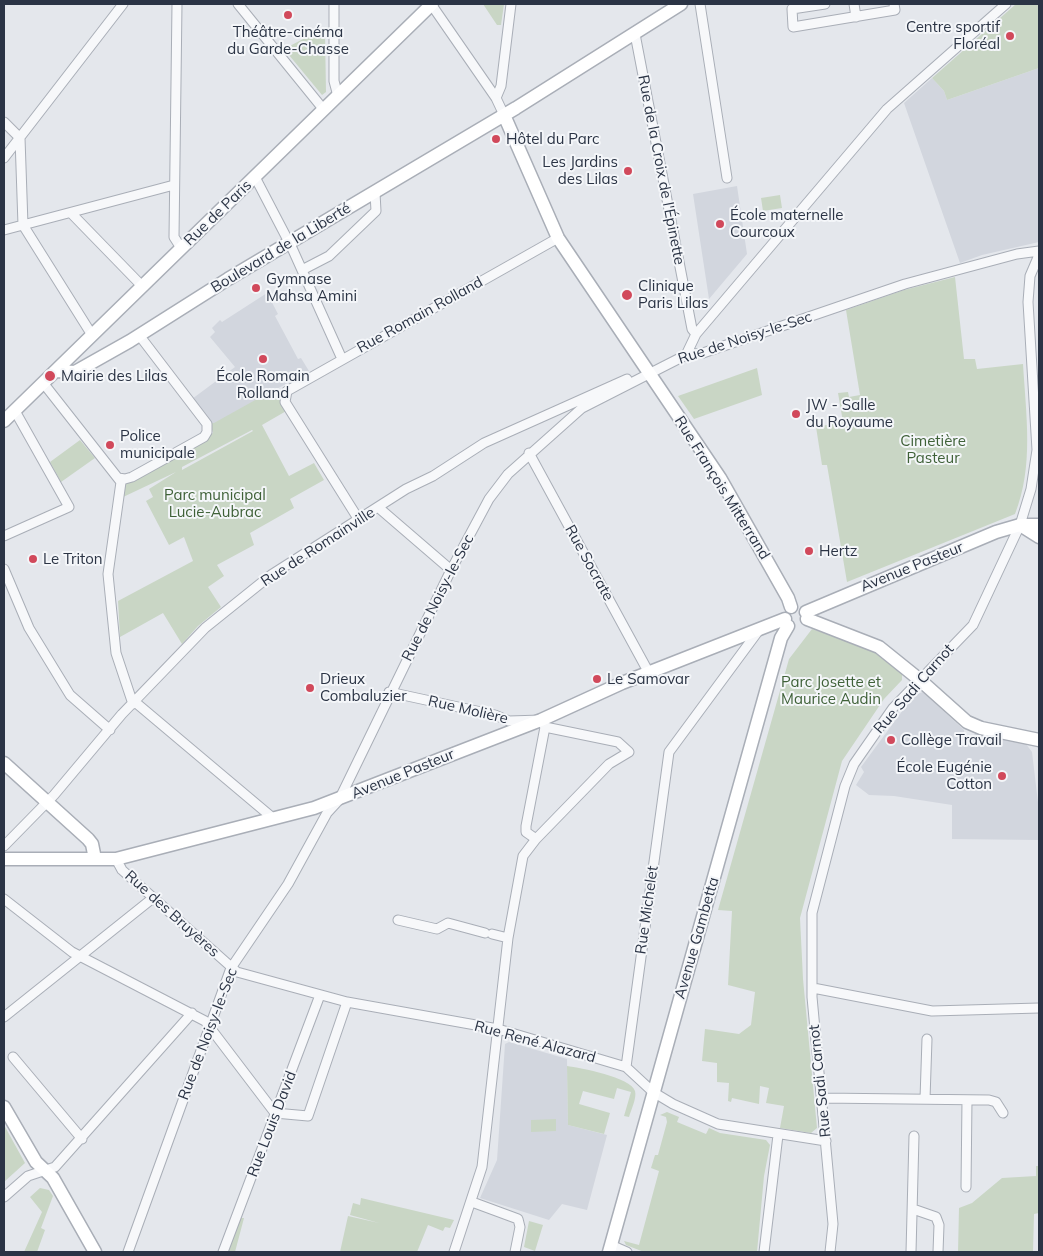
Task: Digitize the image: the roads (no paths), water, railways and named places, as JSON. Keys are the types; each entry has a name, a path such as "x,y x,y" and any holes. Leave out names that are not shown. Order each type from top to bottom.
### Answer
{"main road":[{"name":"Rue de Paris","path":"4,421 432,4"},
{"name":"Boulevard de la Liberté","path":"56,371 75,372 139,336 228,279 290,244 504,115 681,4"},
{"name":"Rue François Mitterrand","path":"504,115 558,238 720,478 788,598 791,607"},
{"name":"Avenue Pasteur","path":"807,615 981,538 1020,525 1039,525"},
{"path":"1020,525 1039,537"},
{"path":"807,615 801,627 794,628 787,622 786,612 791,607 801,607 807,615 879,647 967,722 981,728 1039,740"},
{"name":"Avenue Pasteur","path":"4,859 116,859 274,819 339,800 543,724 649,673 761,627 787,622"},
{"name":"Avenue Gambetta","path":"610,1249 787,622"},
{"path":"4,763 92,844 95,859"},
{"path":"4,1108 42,1170 53,1178 95,1252"}],"street":[{"path":"4,158 123,4"},
{"path":"177,4 174,237 181,248"},
{"path":"238,4 324,110"},
{"path":"334,4 334,81 338,96"},
{"path":"432,4 496,98 504,115"},
{"path":"496,98 501,86 511,4"},
{"path":"700,4 727,178"},
{"path":"825,4 792,8 793,27 895,10 894,4"},
{"path":"854,4 856,16"},
{"path":"686,355 696,334 887,109 1006,4"},
{"name":"Rue de la Croix de l'Épinette","path":"635,34 692,329 696,334"},
{"path":"4,122 20,138 23,225 92,335"},
{"path":"255,177 290,244 342,359"},
{"path":"4,230 174,185"},
{"path":"302,270 329,256 376,211 375,193"},
{"path":"71,213 142,286"},
{"name":"Rue Romain Rolland","path":"359,520 286,402 285,395 290,388 558,238"},
{"name":"Rue de Noisy-le-Sec","path":"128,1252 231,968 288,884 328,813 339,800 389,692 451,570 489,499 508,474 571,416 649,372 686,355 704,354 905,284 1017,254 1039,253"},
{"name":"Rue Sadi Carnot","path":"830,1252 833,1224 813,988 812,913 845,786 854,764 893,708 973,624 1020,525 1031,489 1037,450 1028,302 1030,276 1039,253"},
{"path":"119,480 132,477 204,437 207,432 207,424 139,336"},
{"name":"Rue de Romainville","path":"4,846 48,802 134,703 215,620 276,571 484,443 630,378 649,372"},
{"path":"44,384 119,480 108,574 116,652 134,703 274,819"},
{"path":"566,407 572,409 571,416"},
{"path":"4,536 69,507 15,411"},
{"name":"Rue Socrate","path":"529,453 649,673"},
{"path":"379,508 451,570"},
{"path":"4,569 29,628 70,695 110,730"},
{"name":"Rue Michelet","path":"626,1067 668,752 761,627"},
{"name":"Rue Molière","path":"389,692 495,716 509,721 543,724 618,742 629,752 609,764 536,839"},
{"path":"454,1252 472,1202 485,1154 490,1082 508,938 524,856 536,839 526,832 526,826 543,724"},
{"name":"Rue des Bruyères","path":"116,859 122,870 231,968"},
{"path":"4,1017 153,898"},
{"path":"4,900 79,957 192,1013 210,1026 275,1114 308,1116 347,1002"},
{"path":"398,920 437,929 448,923 508,938"},
{"name":"Rue René Alazard","path":"231,968 237,972 347,1002 498,1029 626,1067 653,1092 673,1104 718,1124 778,1135 826,1141"},
{"path":"813,988 932,1011 1039,1008"},
{"name":"Rue Louis David","path":"223,1252 320,995"},
{"path":"4,1197 28,1176 55,1167 192,1013"},
{"path":"924,1100 927,1039"},
{"path":"13,1057 82,1138"},
{"path":"822,1098 996,1102 1003,1113"},
{"path":"966,1187 967,1100"},
{"path":"764,1252 778,1135"},
{"path":"912,1252 914,1136"},
{"path":"472,1202 516,1216 520,1222 515,1252"},
{"path":"913,1209 936,1218 939,1225 938,1252"},
{"path":"610,1249 627,1252"}],"place":[{"name":"Théâtre-cinéma du Garde-Chasse","path":"288,15"},
{"name":"Centre sportif Floréal","path":"1010,36"},
{"name":"Hôtel du Parc","path":"496,139"},
{"name":"Les Jardins des Lilas","path":"628,171"},
{"name":"École maternelle Courcoux","path":"720,224"},
{"name":"Gymnase Mahsa Amini","path":"256,288"},
{"name":"Clinique Paris Lilas","path":"627,295"},
{"name":"École Romain Rolland","path":"263,359"},
{"name":"Mairie des Lilas","path":"50,376"},
{"name":"JW - Salle du Royaume","path":"796,414"},
{"name":"Police municipale","path":"110,445"},
{"name":"Hertz","path":"809,551"},
{"name":"Le Triton","path":"33,559"},
{"name":"Le Samovar","path":"597,679"},
{"name":"Drieux Combaluzier","path":"310,688"},
{"name":"Collège Travail","path":"891,740"},
{"name":"École Eugénie Cotton","path":"1002,776"}],"park label":[{"name":"Cimetière Pasteur","path":"933,450"},
{"name":"Parc municipal Lucie-Aubrac","path":"215,504"},
{"name":"Parc Josette et Maurice Audin","path":"831,690"}]}
